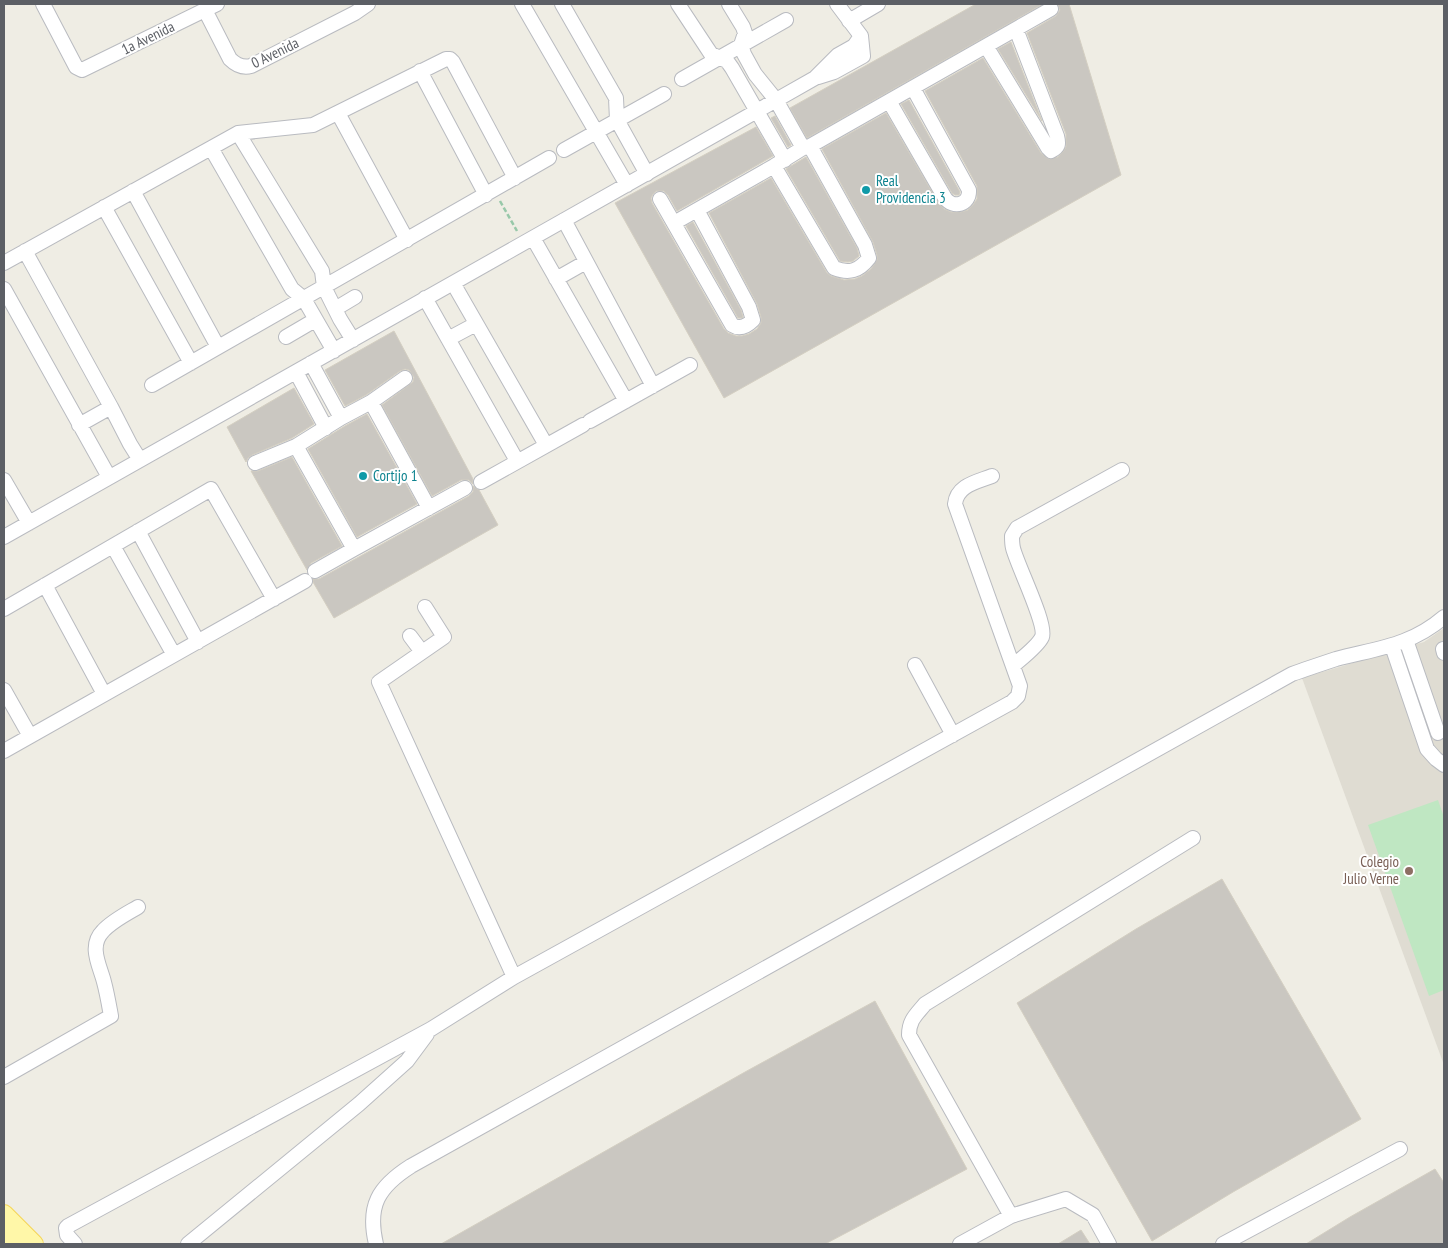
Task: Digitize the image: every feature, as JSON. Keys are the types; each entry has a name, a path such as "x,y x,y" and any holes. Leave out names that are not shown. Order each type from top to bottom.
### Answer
{"main road":[{"path":"4,1214 34,1244"},
{"path":"4,1236 12,1244"}],"street":[{"name":"1a Avenida","path":"43,4 76,67 82,70 211,7"},
{"name":"0 Avenida","path":"211,7 230,59 235,64 245,67 355,13 368,4"},
{"path":"522,4 627,185"},
{"path":"562,4 616,98 617,120 646,174"},
{"path":"678,4 712,54 727,61 758,111 780,163 834,268 844,272 854,270 864,265 869,258 865,245 807,147 776,100 755,74 741,45 745,33 743,27 729,4"},
{"path":"4,537 815,78 838,55 854,46 861,36 837,4"},
{"path":"849,21 878,4"},
{"path":"674,222 1051,9"},
{"path":"682,79 786,20"},
{"path":"986,46 1051,151 1058,144 1057,136 1016,29"},
{"path":"4,263 238,133 313,125 446,59 450,59 453,62 515,178"},
{"path":"420,71 490,193"},
{"path":"889,101 945,198 954,205 961,204 970,196 969,190 913,88"},
{"path":"564,150 664,94"},
{"path":"338,113 407,240"},
{"path":"238,133 322,271 324,287 353,340"},
{"path":"211,148 292,289 304,298 334,350"},
{"path":"152,385 549,158"},
{"path":"133,191 218,347"},
{"path":"660,199 732,325 736,328 749,324 753,320 749,307 696,210"},
{"path":"104,207 191,363"},
{"path":"564,220 653,386"},
{"path":"528,241 556,279 626,401"},
{"path":"25,251 140,460"},
{"path":"556,279 586,262"},
{"path":"453,283 546,445"},
{"path":"4,289 109,478"},
{"path":"335,309 355,297"},
{"path":"425,298 518,462"},
{"path":"286,337 315,320"},
{"path":"448,339 476,324"},
{"path":"311,363 341,418"},
{"path":"481,482 690,365"},
{"path":"296,372 326,428"},
{"path":"255,463 296,446 371,402 405,378"},
{"path":"371,402 429,508"},
{"path":"79,425 111,407"},
{"path":"296,446 354,548"},
{"path":"1014,665 1038,643 1042,637 1043,630 1013,548 1012,536 1017,528 1122,470"},
{"path":"75,1244 67,1235 66,1228 68,1226 431,1029 514,977 1012,702 1018,696 1020,686 1014,665 955,504 956,496 962,489 992,476"},
{"path":"4,480 29,523"},
{"path":"315,571 465,488"},
{"path":"4,609 211,489 274,599"},
{"path":"138,531 198,642"},
{"path":"113,546 174,655"},
{"path":"4,751 304,581"},
{"path":"45,585 104,694"},
{"path":"425,607 444,637 379,682 514,977"},
{"path":"376,1244 372,1218 376,1203 388,1183 411,1166 1292,674 1336,660 1392,646 1423,632 1444,617"},
{"path":"410,636 422,652"},
{"path":"1406,640 1441,732 1424,738"},
{"path":"1392,646 1427,749 1444,764"},
{"path":"915,665 953,735"},
{"path":"4,690 30,736"},
{"path":"1011,1216 909,1035 909,1026 913,1018 926,1004 1193,838"},
{"path":"4,1077 111,1016 104,981 96,958 96,943 102,932 118,919 138,907"},
{"path":"188,1244 359,1104 407,1061 431,1029"},
{"path":"1223,1244 1400,1149"},
{"path":"960,1244 1011,1216 1066,1199 1093,1215 1109,1244"}],"path":[{"path":"490,193 528,241"}],"shaded area":[{"name":"Colegio Julio Verne","path":"1444,628 1444,1065 1302,678 1424,642"}],"green space":[{"path":"1438,800 1444,817 1444,990 1429,996 1368,825"}],"building":[{"path":"976,4 1043,4 807,138 790,108"},
{"name":"Real Providencia 3","path":"1058,4 1069,4 1121,175 724,398 615,203 756,127 773,156 677,211 664,191 656,191 651,198 652,203 724,329 736,336 749,334 757,329 761,323 757,304 709,213 771,178 827,273 844,280 862,276 871,269 877,260 873,242 822,149 886,113 939,204 951,212 968,210 977,199 977,186 925,91 983,58 1041,153 1049,159 1058,157 1066,147 1066,134 1027,33 1056,16 1060,10"},
{"path":"1011,42 1042,121 998,49"},
{"path":"909,100 960,192 959,195 952,193 901,104"},
{"path":"775,116 791,145 788,147 771,118"},
{"path":"806,157 857,248 859,256 853,261 840,261 786,169"},
{"path":"693,222 741,310 742,318 738,318 686,226"},
{"path":"394,331 473,479 473,484 469,480 461,480 432,496 382,405 413,382 414,377 409,370 400,371 366,395 345,406 325,370"},
{"path":"294,388 314,424 292,438 252,455 246,462 227,427"},
{"path":"367,414 417,504 357,537 308,449"},
{"path":"292,457 342,546 311,563 307,570 251,471 258,471"},
{"path":"473,486 479,490 498,525 334,618 313,579 319,579 469,496 473,492"},
{"path":"1222,879 1361,1119 1152,1241 1017,1003 1136,929"},
{"path":"875,1001 967,1169 825,1244 441,1244 745,1072"},
{"path":"1435,1169 1444,1183 1444,1244 1306,1244 1350,1217"},
{"path":"1081,1230 1090,1244 1058,1244"}],"place":[{"name":"Real Providencia 3","path":"866,190"},
{"name":"Cortijo 1","path":"363,476"},
{"name":"Colegio Julio Verne","path":"1409,871"}]}
